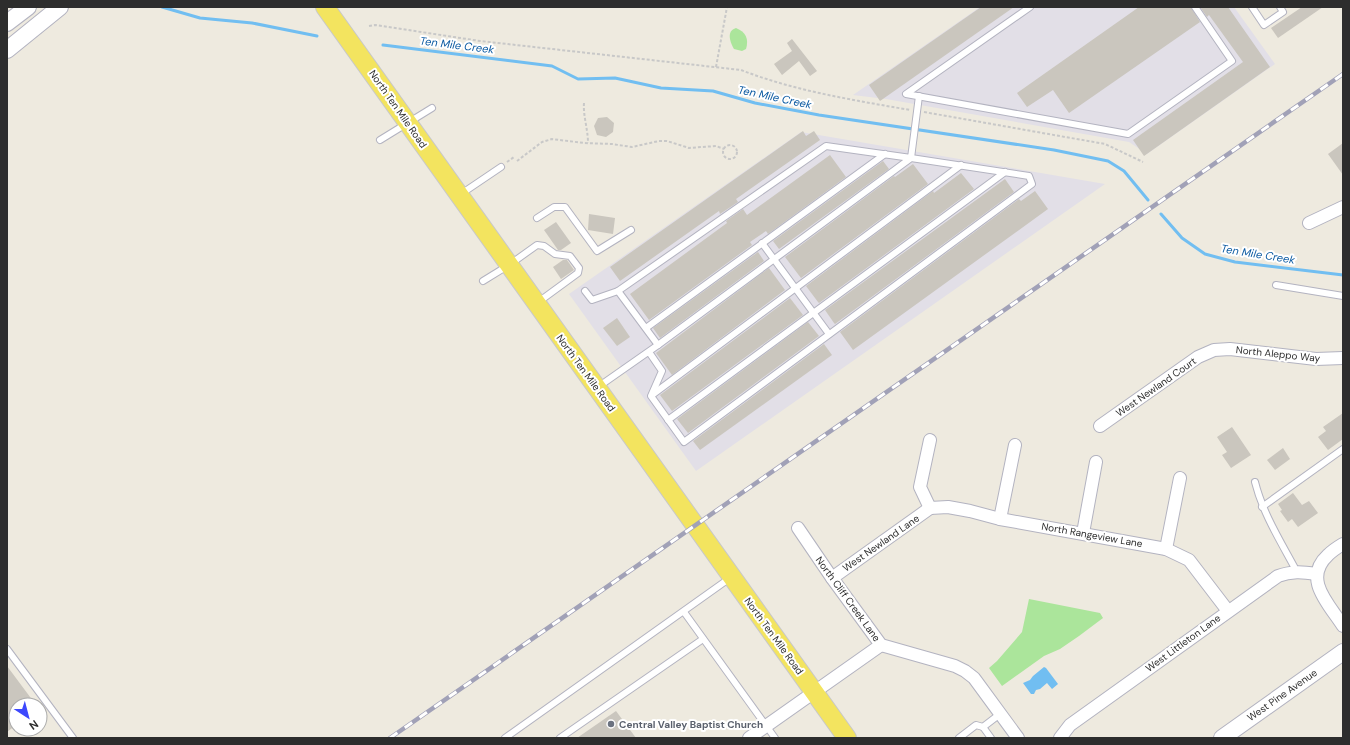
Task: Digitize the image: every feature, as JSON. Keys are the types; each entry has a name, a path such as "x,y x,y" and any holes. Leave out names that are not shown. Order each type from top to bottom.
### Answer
{"main road":[{"name":"North Ten Mile Road","path":"326,7 847,738"}],"street":[{"path":"7,23 28,7"},
{"path":"7,50 60,7"},
{"path":"1309,224 1343,206"},
{"name":"North Aleppo Way","path":"1214,350 1230,349 1316,359 1343,358"},
{"name":"West Newland Court","path":"1100,426 1198,357 1214,350"},
{"path":"930,440 920,487 930,508"},
{"path":"1000,519 1015,445"},
{"path":"1083,533 1096,462"},
{"path":"1166,549 1180,478"},
{"name":"North Rangeview Lane","path":"930,508 948,507 1000,519 1166,549 1189,560 1228,611"},
{"name":"West Newland Lane","path":"832,578 930,508"},
{"name":"North Cliff Creek Lane","path":"798,528 880,645 954,666 965,671 974,678 1018,738"},
{"path":"1343,544 1328,555 1321,563 1316,574 1319,590 1343,626"},
{"name":"West Littleton Lane","path":"1060,738 1070,725 1278,576 1286,573 1297,572 1316,574"},
{"path":"749,738 880,645"},
{"name":"West Pine Avenue","path":"1222,738 1343,652"}],"lane":[{"path":"1030,7 906,94 1128,134 1232,60 1195,7"},
{"path":"1252,7 1264,25 1283,9"},
{"path":"597,388 649,352 911,158 919,96"},
{"path":"380,140 432,108"},
{"path":"585,291 592,300 618,290 826,146 1029,176 1032,184 684,442 651,396"},
{"path":"646,328 885,154"},
{"path":"651,396 961,165"},
{"path":"459,195 501,167"},
{"path":"668,420 1005,172"},
{"path":"537,218 554,207 565,206 597,251 630,230"},
{"path":"762,243 830,334"},
{"path":"484,281 537,245 544,246 555,254 570,256 578,268 578,273 536,303"},
{"path":"1276,285 1343,296"},
{"path":"618,290 658,345"},
{"path":"649,352 662,371 651,396"},
{"path":"1262,507 1343,449"},
{"path":"1255,482 1262,507 1297,572"},
{"path":"505,738 732,577"},
{"path":"684,612 775,738"},
{"path":"560,738 704,639"},
{"path":"7,649 73,738"},
{"path":"983,727 1000,714"},
{"path":"959,738 976,725 983,727 991,738"}],"path":[{"path":"716,67 727,7"},
{"path":"369,26 375,25 480,41 741,70 768,80 845,99 1105,144 1143,162"},
{"path":"584,103 583,112 587,124 588,143"},
{"path":"517,161 548,139 632,147 659,141 671,142 689,148 716,146 724,149"},
{"path":"727,146 733,146 736,152 735,155 730,158 725,157 723,153 724,149 727,146"}],"shaded area":[{"path":"980,7 1234,7 1275,64 1147,154 1129,142 886,99 853,95"},
{"path":"801,132 1105,184 696,471 569,294"}],"green space":[{"path":"736,28 746,36 747,39 746,49 742,51 734,49 730,40 731,32"},
{"path":"1029,599 1100,613 1103,618 1060,649 1044,656 1002,686 989,668 1022,632"}],"water":[{"path":"1044,667 1058,684 1052,689 1047,683 1040,689 1036,690 1034,694 1031,694 1023,683 1030,680"}],"building":[{"path":"981,7 1014,7 880,101 869,85"},
{"path":"1139,7 1191,7 1200,22 1069,113 1053,90 1027,107 1017,93"},
{"path":"1200,7 1228,7 1270,67 1144,156 1133,140 1243,62 1209,15 1207,17"},
{"path":"1302,7 1323,7 1278,38 1271,28"},
{"path":"792,39 817,71 810,76 799,61 782,75 774,64 792,51 787,43"},
{"path":"607,117 614,123 613,132 606,137 597,135 594,126 598,118"},
{"path":"803,131 806,136 814,131 820,140 736,199 738,202 720,214 719,211 620,281 610,267"},
{"path":"1343,143 1343,175 1328,154"},
{"path":"830,155 846,177 768,234 766,231 750,242 752,245 649,320 630,294 727,223 726,221 743,209 747,215"},
{"path":"883,161 889,169 779,249 773,241"},
{"path":"913,164 928,184 801,278 785,257 894,176 895,177"},
{"path":"961,173 974,189 819,303 818,302 806,286 933,191 934,193"},
{"path":"1005,179 1014,192 835,324 834,323 825,310"},
{"path":"1035,191 1048,209 853,350 840,332 1019,199 1021,201"},
{"path":"589,214 615,218 613,234 588,230"},
{"path":"556,222 571,243 561,250 558,250 544,230"},
{"path":"758,252 764,261 660,338 653,328"},
{"path":"563,260 567,260 574,270 561,279 553,267"},
{"path":"769,268 785,290 672,375 656,353"},
{"path":"790,298 803,315 672,411 660,395"},
{"path":"617,318 630,337 617,346 603,328"},
{"path":"808,322 819,336 688,433 677,419"},
{"path":"824,344 832,355 700,450 693,441"},
{"path":"1343,413 1343,439 1328,450 1318,437 1326,431 1323,427"},
{"path":"1232,427 1251,455 1231,468 1222,455 1227,452 1217,437"},
{"path":"1283,448 1290,459 1275,470 1267,460"},
{"path":"1293,493 1302,505 1309,501 1318,513 1298,527 1292,519 1288,522 1280,511 1282,510 1278,504"},
{"path":"7,666 30,697 8,697 7,732"},
{"name":"Central Valley Baptist Church","path":"616,711 636,738 577,738"}],"waterway":[{"name":"Ten Mile Creek","path":"162,7 200,18 252,23 317,36"},
{"name":"Ten Mile Creek","path":"383,45 552,66 578,79 615,78 661,88 713,91 755,103 819,115 1054,150 1108,161 1124,171 1148,200"},
{"name":"Ten Mile Creek","path":"1161,214 1182,238 1205,254 1235,262 1343,275"}],"railway":[{"path":"390,738 1343,74"}],"place":[{"name":"Central Valley Baptist Church","path":"611,724"}]}
